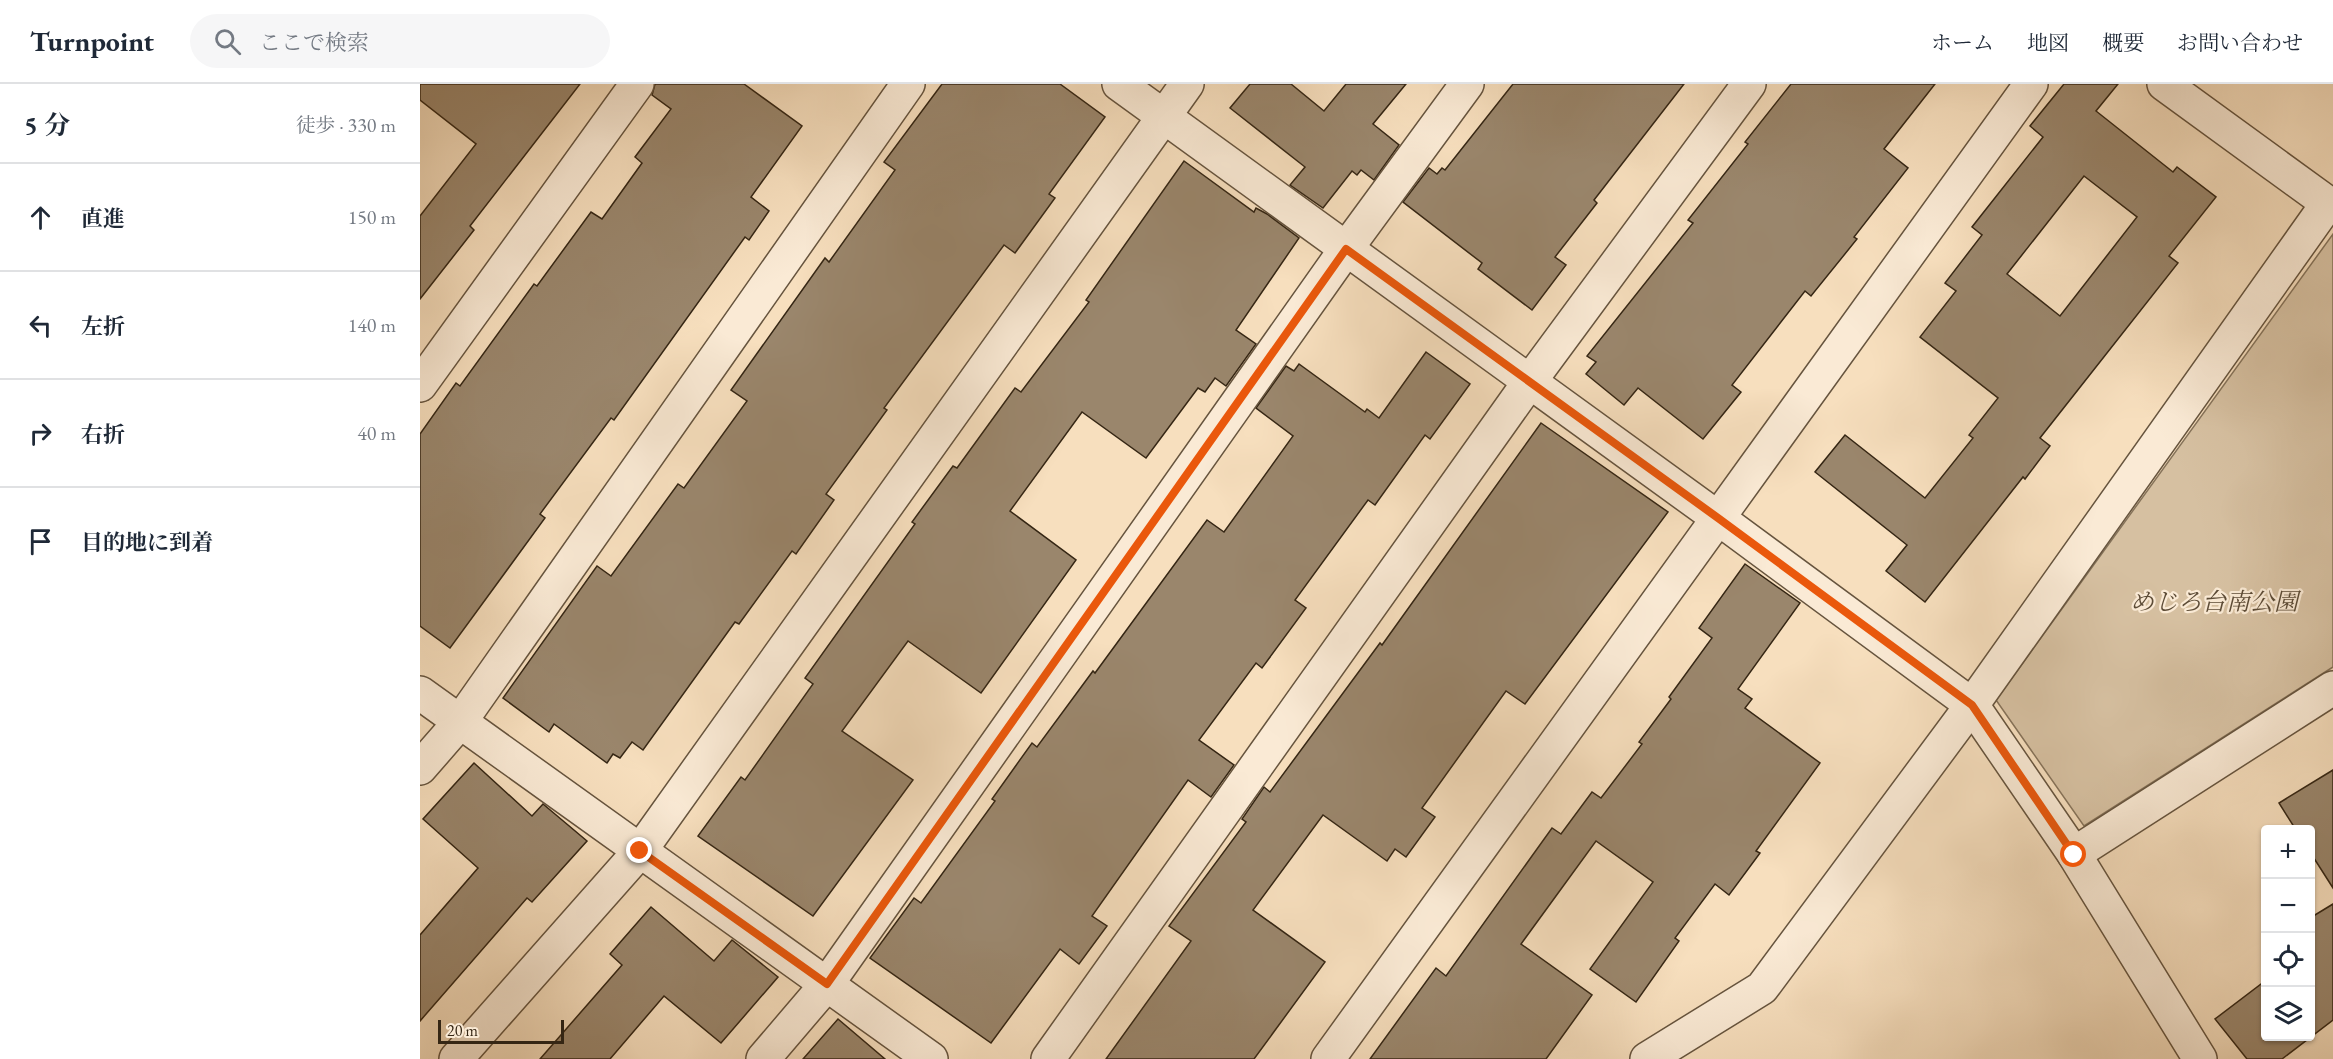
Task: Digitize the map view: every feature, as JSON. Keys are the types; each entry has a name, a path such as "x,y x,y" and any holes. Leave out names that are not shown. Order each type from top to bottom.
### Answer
{"street":[{"path":"420,386 637,84"},
{"path":"420,768 460,722 908,84"},
{"path":"1119,84 1972,705 2074,855 2200,1059"},
{"path":"456,1059 640,851 1187,84"},
{"path":"763,1059 827,984 1346,249 1467,84"},
{"path":"1048,1059 1530,381 1749,84"},
{"path":"1328,1059 2031,84"},
{"path":"1647,1059 1762,988 1972,705 2330,205 2164,84"},
{"path":"2074,855 2333,688"},
{"path":"420,693 931,1059"}],"green space":[{"name":"めじろ台南公園","path":"2333,234 2333,667 2084,826 1996,700"}],"building":[{"path":"420,84 580,84 470,226 474,230 420,299 420,216 476,144 420,100"},
{"path":"655,84 744,84 802,126 751,197 769,211 749,240 745,237 614,420 611,418 540,514 545,518 450,648 420,626 420,434 456,383 460,386 534,284 537,286 591,212 602,219 642,163 635,157 671,109 652,95"},
{"path":"942,84 1060,84 1105,117 1049,194 1055,198 1015,253 1004,245 884,408 887,410 826,494 834,500 796,554 792,551 739,624 735,622 643,750 632,742 620,758 613,754 607,763 554,724 549,732 503,698 597,566 611,576 678,484 684,488 747,401 731,390 825,258 829,262 895,170 884,162"},
{"path":"1250,84 1291,84 1324,111 1346,84 1406,84 1373,124 1399,145 1374,180 1361,170 1357,175 1352,171 1323,208 1290,185 1305,167 1230,108"},
{"path":"1513,84 1684,84 1594,200 1597,203 1555,257 1566,265 1532,310 1478,269 1482,263 1403,202 1429,168 1437,174 1442,168 1445,170"},
{"path":"1791,84 1935,84 1884,149 1908,168 1854,237 1857,239 1811,296 1805,291 1732,385 1741,392 1703,439 1638,388 1624,405 1586,374 1596,362 1587,356 1693,223 1688,220 1748,144 1745,142"},
{"path":"2064,84 2118,84 2096,111 2173,172 2177,167 2216,197 2169,256 2178,263 2040,438 2050,446 1925,602 1886,571 1907,545 1815,472 1845,435 1925,498 1973,438 1969,435 1998,398 1920,337 1956,291 1945,283 1982,235 1972,227 2043,137 2030,126","holes":["2084,176 2137,217 2060,316 2007,274"]},
{"path":"1184,161 1254,212 1256,208 1267,214 1299,238 1236,330 1256,344 1226,386 1215,378 1205,392 1198,388 1146,458 1082,412 1010,511 1076,560 981,693 908,641 842,731 913,780 813,916 698,836 741,777 745,780 813,684 805,678 915,524 912,522 953,466 957,468 1015,388 1021,392 1089,302 1086,300"},
{"path":"1426,352 1470,384 1430,439 1425,435 1375,505 1368,500 1295,600 1306,608 1262,668 1256,663 1199,740 1234,765 1211,797 1188,780 1092,916 1107,926 1079,964 1060,949 991,1043 870,958 914,898 921,903 995,801 992,799 1032,743 1037,747 1093,671 1095,673 1207,520 1224,532 1293,436 1256,408 1286,366 1294,371 1299,364 1365,412 1367,409 1379,418"},
{"path":"1541,423 1668,512 1525,704 1506,691 1422,808 1435,817 1406,857 1395,849 1387,861 1323,815 1253,910 1325,962 1254,1059 1106,1059 1191,941 1169,926 1246,822 1242,819 1264,787 1270,792 1380,643 1382,645"},
{"path":"1745,564 1800,603 1738,689 1752,699 1745,708 1820,763 1756,851 1760,853 1729,895 1715,884 1675,938 1679,941 1636,1002 1590,969 1653,882 1596,841 1521,944 1592,995 1546,1059 1370,1059 1436,968 1446,976 1552,828 1561,834 1592,792 1601,798 1642,744 1639,742 1712,638 1699,628"},
{"path":"474,763 532,816 543,804 587,841 532,902 527,898 420,1021 420,935 478,868 423,819"},
{"path":"2333,770 2333,888 2315,860 2315,825 2293,825 2279,803"},
{"path":"2333,904 2333,1020 2315,1034 2315,933 2315,915"},
{"path":"651,907 714,961 732,940 778,977 721,1043 664,996 610,1059 540,1059 622,965 610,954"},
{"path":"2261,984 2261,1041 2306,1041 2282,1059 2247,1059 2215,1019"},
{"path":"838,1019 885,1059 803,1059"}],"route":[{"path":"640,851 827,984 1346,249 1972,705 2074,855"}]}
